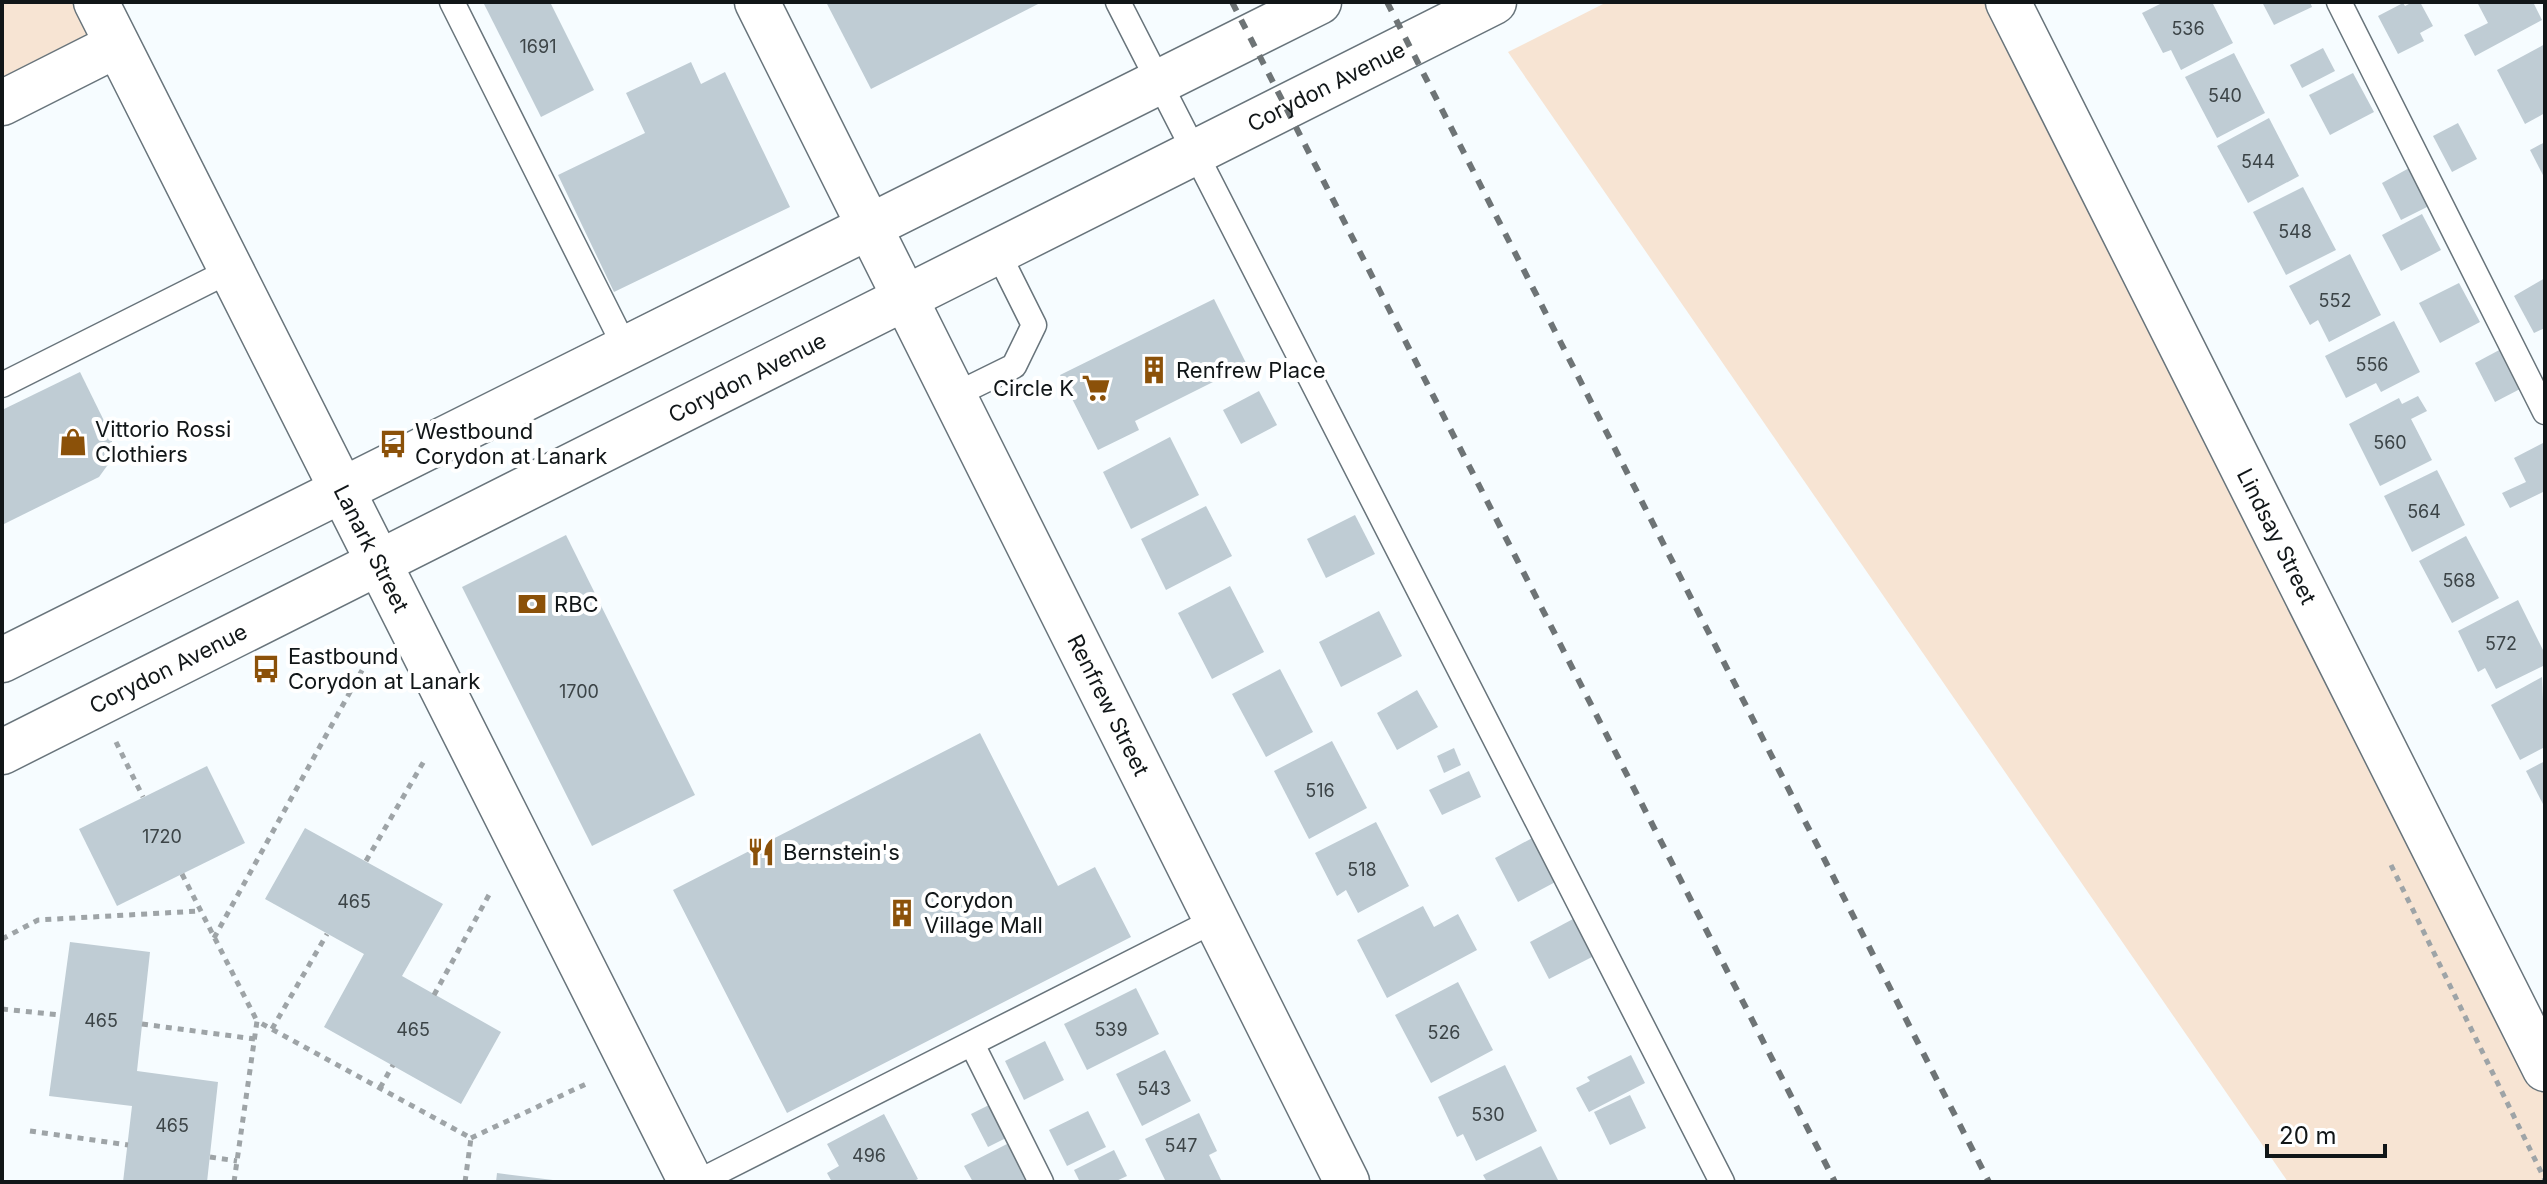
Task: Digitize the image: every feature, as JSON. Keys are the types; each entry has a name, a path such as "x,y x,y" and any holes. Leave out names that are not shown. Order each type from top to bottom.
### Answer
{"street":[{"name":"Lanark Street","path":"96,2 691,1182"},
{"name":"Renfrew Street","path":"757,2 1347,1182"},
{"path":"2,660 1319,2"},
{"name":"Corydon Avenue","path":"2,752 1494,2"},
{"name":"Lindsay Street","path":"2008,2 2545,1069"},
{"path":"2,103 117,45"}],"lane":[{"path":"452,2 626,349"},
{"path":"1118,2 1722,1182"},
{"path":"2339,2 2545,412"},
{"path":"953,396 1014,366 1034,325 997,251"},
{"path":"2,385 231,270"},
{"path":"698,1182 1217,919"},
{"path":"972,1044 1041,1182"}],"path":[{"path":"214,938 371,654"},
{"path":"115,741 143,797"},
{"path":"366,861 424,761"},
{"path":"182,874 257,1021 234,1182"},
{"path":"434,995 490,893"},
{"path":"2,939 38,920 200,911"},
{"path":"272,1029 327,934"},
{"path":"2,1009 60,1015"},
{"path":"257,1021 471,1138"},
{"path":"142,1024 255,1039"},
{"path":"380,1088 393,1065"},
{"path":"471,1138 586,1084"},
{"path":"30,1131 128,1145"},
{"path":"465,1182 471,1138"},
{"path":"210,1157 237,1161"}],"shaded area":[{"path":"2,2 96,2 117,45 2,103"},
{"path":"1607,2 2008,2 2545,1069 2545,1182 2288,1182 1508,52"}],"building":[{"path":"483,2 550,2 594,90 541,117"},
{"path":"826,2 1042,2 871,89"},
{"path":"2164,2 2212,2 2233,43 2181,70 2171,50 2163,53 2142,13"},
{"path":"2262,2 2310,2 2312,7 2274,25"},
{"path":"2420,2 2433,26 2420,33 2424,41 2398,54 2378,16 2403,3 2405,6"},
{"path":"2477,2 2533,2 2542,20 2475,56 2464,35 2488,23"},
{"path":"2545,44 2545,113 2525,124 2497,70"},
{"path":"2323,48 2335,71 2302,88 2290,65"},
{"path":"2234,53 2265,113 2217,138 2185,77"},
{"path":"691,62 701,84 725,72 790,207 614,292 558,175 645,133 626,93"},
{"path":"2353,73 2374,112 2330,135 2309,95"},
{"path":"2269,118 2299,176 2248,203 2217,146"},
{"path":"2458,123 2477,159 2452,172 2433,136"},
{"path":"2545,142 2545,179 2530,150"},
{"path":"2411,167 2431,205 2401,220 2382,183"},
{"path":"2303,187 2336,250 2286,275 2253,212"},
{"path":"2422,214 2441,250 2401,271 2382,235"},
{"path":"2350,254 2381,315 2329,342 2318,320 2310,325 2289,286"},
{"path":"2545,278 2545,328 2534,333 2514,296"},
{"path":"2459,283 2480,322 2440,343 2419,303"},
{"name":"Renfrew Place","path":"1214,299 1247,365 1135,421 1139,430 1098,450 1060,375"},
{"path":"2394,321 2420,372 2381,392 2376,383 2346,398 2325,356"},
{"path":"2503,348 2522,388 2495,402 2475,363"},
{"path":"80,372 112,437 112,459 99,477 2,525 2,410"},
{"path":"1259,391 1277,425 1241,444 1223,410"},
{"path":"2418,396 2427,411 2411,419 2432,460 2380,486 2349,424 2399,398 2402,404"},
{"path":"1170,437 1199,495 1131,529 1103,472"},
{"path":"2545,442 2545,491 2510,508 2502,493 2526,482 2514,458"},
{"path":"2437,470 2465,525 2412,552 2384,496"},
{"path":"1206,506 1232,556 1166,590 1141,539"},
{"path":"1355,515 1375,554 1326,578 1307,539"},
{"path":"566,535 695,795 592,846 462,587"},
{"path":"2466,536 2499,598 2452,623 2419,561"},
{"path":"1230,586 1264,652 1212,679 1178,613"},
{"path":"2518,600 2545,654 2545,665 2496,689 2485,668 2478,672 2458,631"},
{"path":"1379,611 1402,656 1341,687 1319,642"},
{"path":"1280,669 1313,732 1266,757 1232,694"},
{"path":"2542,677 2545,747 2520,760 2491,705"},
{"path":"1417,690 1438,727 1397,750 1377,713"},
{"name":"Corydon Village Mall","path":"980,733 1058,886 1095,867 1131,937 787,1113 673,890"},
{"path":"1332,741 1367,808 1309,839 1274,771"},
{"path":"1454,748 1461,765 1444,773 1437,756"},
{"path":"2545,761 2545,808 2526,771"},
{"path":"207,766 245,843 117,906 79,829"},
{"path":"1469,771 1481,797 1442,815 1429,790"},
{"path":"1376,822 1409,886 1358,913 1346,890 1337,896 1315,853"},
{"path":"305,828 443,904 402,976 501,1032 461,1104 324,1027 364,954 265,899"},
{"path":"1536,836 1559,880 1518,902 1495,858"},
{"path":"1423,906 1434,927 1458,914 1477,950 1387,998 1357,940"},
{"path":"1573,919 1592,957 1549,979 1530,942"},
{"path":"70,942 150,952 137,1071 218,1082 207,1182 123,1182 132,1106 49,1096"},
{"path":"1458,982 1493,1050 1431,1083 1395,1015"},
{"path":"1136,988 1159,1034 1087,1070 1064,1024"},
{"path":"1045,1041 1064,1080 1024,1100 1005,1061"},
{"path":"1165,1050 1191,1101 1142,1126 1116,1074"},
{"path":"1631,1055 1645,1083 1589,1112 1576,1088 1590,1081 1587,1077"},
{"path":"1505,1065 1537,1131 1476,1161 1463,1134 1457,1137 1438,1097"},
{"path":"1630,1095 1646,1128 1610,1145 1594,1112"},
{"path":"993,1103 1010,1136 988,1147 971,1114"},
{"path":"1088,1111 1106,1147 1067,1166 1049,1130"},
{"path":"1199,1113 1217,1151 1209,1155 1222,1182 1166,1182 1145,1139"},
{"path":"884,1114 918,1179 912,1182 832,1182 827,1173 839,1166 827,1144"},
{"path":"1007,1144 1025,1180 973,1182 964,1166"},
{"path":"1541,1146 1559,1182 1487,1182 1483,1175"},
{"path":"1114,1150 1127,1176 1114,1182 1080,1182 1074,1170"},
{"path":"497,1173 553,1180 553,1182 496,1182"}],"railway":[{"path":"1232,2 1835,1182"},
{"path":"1387,2 1989,1182"}],"place":[{"name":"Renfrew Place","path":"1154,370"},
{"name":"Circle K","path":"1096,388"},
{"name":"Vittorio Rossi Clothiers","path":"73,442"},
{"name":"Westbound Corydon at Lanark","path":"393,444"},
{"name":"RBC","path":"532,604"},
{"name":"Eastbound Corydon at Lanark","path":"266,669"},
{"name":"Bernstein's","path":"761,852"},
{"name":"Corydon Village Mall","path":"902,913"}]}
